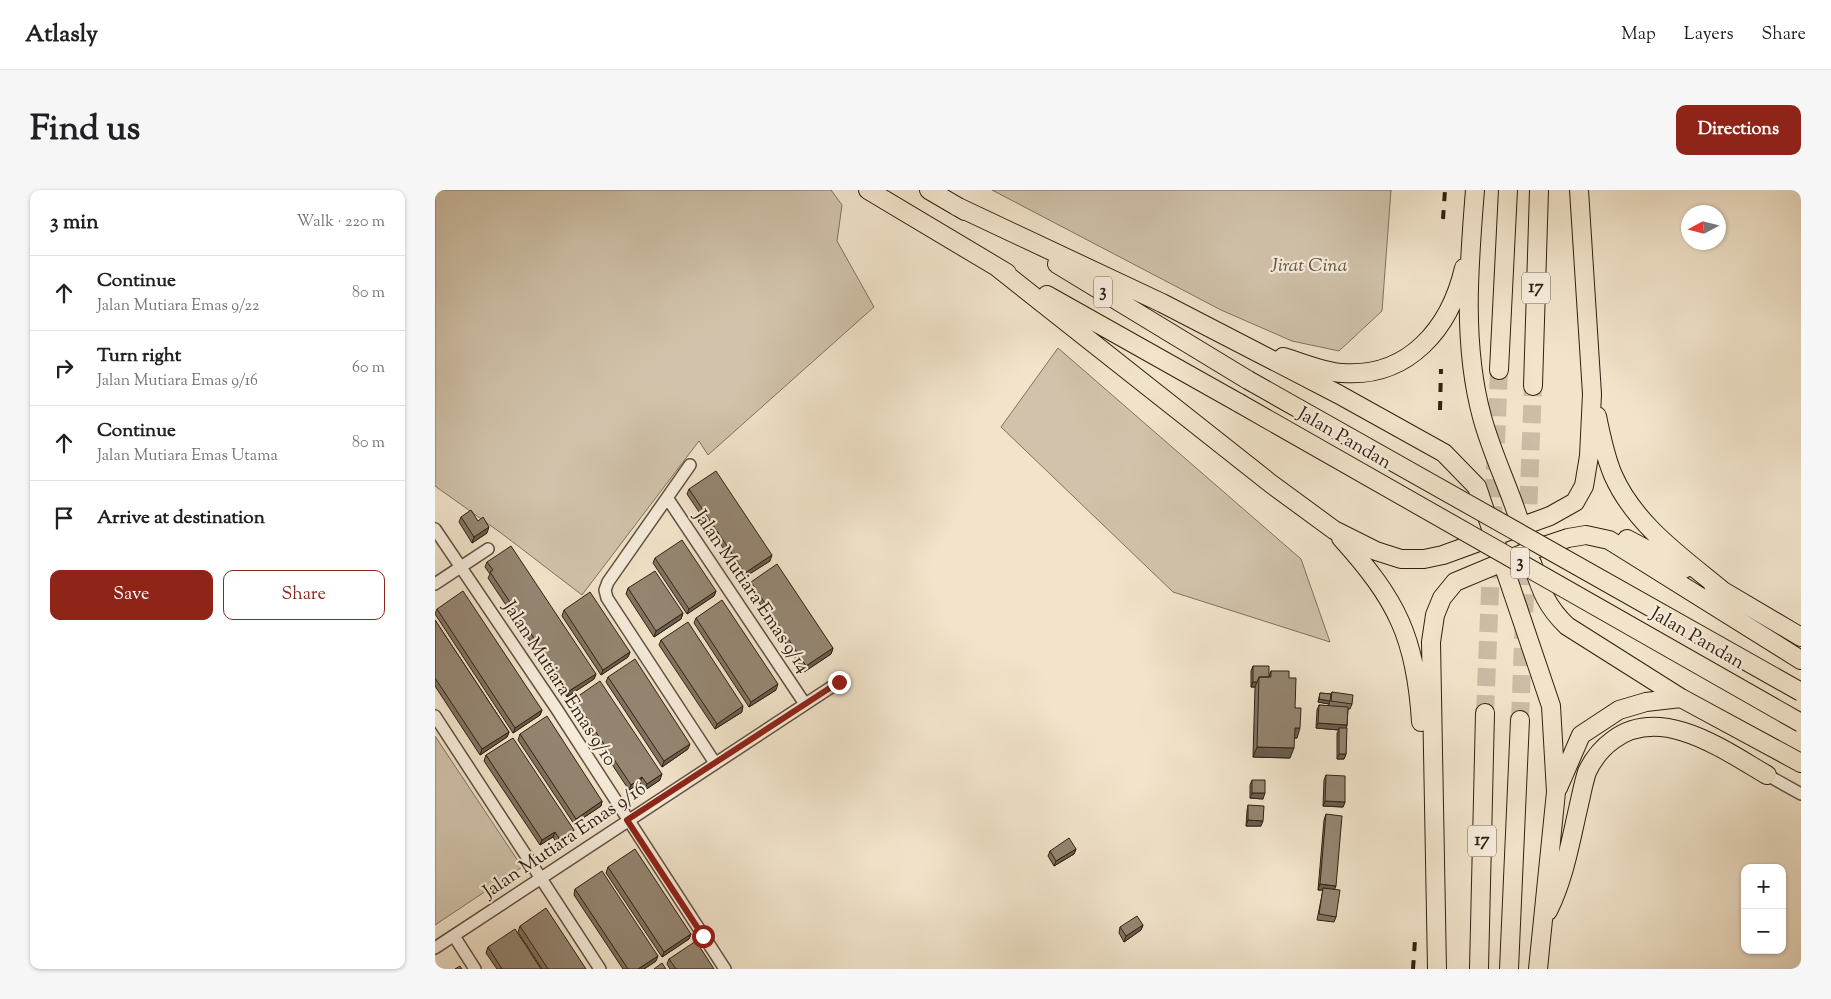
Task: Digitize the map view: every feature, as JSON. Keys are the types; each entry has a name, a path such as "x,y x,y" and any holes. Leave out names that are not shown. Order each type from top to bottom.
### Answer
{"highway":[{"name":"Jalan Pandan","path":"868,190 998,268 1801,722"},
{"name":"Jalan Pandan","path":"929,190 1037,252 1248,380 1801,692"},
{"path":"1475,190 1471,242 1470,337 1475,388 1482,420 1521,524 1544,598 1561,620 1681,698 1710,712 1801,763"},
{"name":"17","path":"1499,370 1508,190"},
{"name":"17","path":"1533,386 1539,190"},
{"path":"998,268 1270,483 1334,530 1376,552 1401,559 1424,559 1443,555 1521,524 1550,516 1575,502 1584,486 1589,456 1592,394 1579,190"},
{"path":"956,206 1162,303 1339,394 1444,453 1477,487 1551,706 1556,792 1538,969"},
{"path":"1246,346 1341,373 1361,373 1397,365 1412,355 1430,338 1447,314 1460,285 1471,242"},
{"path":"1592,394 1603,445 1614,476 1632,506 1660,539 1723,590"},
{"path":"1334,530 1363,562 1382,587 1409,639 1416,664 1436,930"},
{"path":"1437,969 1431,642 1435,615 1442,598 1455,582 1529,551 1567,538 1586,535 1609,540 1627,538 1723,590 1801,637"},
{"path":"1609,540 1801,660"},
{"path":"1556,792 1581,735 1619,710 1646,702 1681,698"},
{"name":"17","path":"1479,969 1485,713"},
{"name":"17","path":"1509,969 1520,720"},
{"path":"1543,922 1559,889 1587,773 1604,747 1618,736 1631,730 1647,727 1663,727 1684,732 1703,739 1767,775"}],"street":[{"path":"690,465 608,582 605,590 617,613 715,763"},
{"name":"Jalan Mutiara Emas 9/14","path":"667,500 805,704"},
{"name":"Jalan Mutiara Emas 9/10","path":"435,530 555,708 725,969"},
{"path":"435,584 488,549"},
{"name":"Jalan Mutiara Emas 9/16","path":"435,948 540,877 839,682"},
{"path":"435,716 600,969"},
{"path":"1767,775 1801,794"},
{"path":"454,936 475,969"}],"green space":[{"path":"435,190 831,190 842,205 837,241 874,307 708,455 699,441 582,595 501,533 435,486"},
{"name":"Jirat Cina","path":"992,190 1391,190 1382,311 1339,351 1292,341 1221,310"},
{"path":"1058,348 1301,559 1330,642 1173,592 1001,427"},
{"path":"435,736 522,867 435,925"}],"building":[{"path":"716,471 772,555 745,573 689,489"},
{"path":"471,510 478,521 483,517 489,527 474,537 461,517"},
{"path":"682,540 716,591 689,609 655,558"},
{"path":"511,546 596,674 569,691 490,572 493,570 487,562"},
{"path":"777,564 833,648 806,666 751,582"},
{"path":"655,571 683,613 656,631 628,588"},
{"path":"463,591 542,710 515,728 437,609"},
{"path":"590,592 630,652 603,670 564,610"},
{"path":"722,600 778,684 751,702 696,618"},
{"path":"435,620 509,732 482,749 435,678"},
{"path":"688,622 743,706 717,724 661,640"},
{"path":"635,659 690,744 664,761 608,677"},
{"path":"1253,666 1269,666 1269,677 1259,677 1257,682 1253,682"},
{"path":"1271,671 1289,671 1289,678 1296,678 1295,708 1301,708 1300,728 1295,728 1294,748 1257,747 1259,677 1271,677"},
{"path":"600,681 662,774 647,784 642,777 631,785 574,699"},
{"path":"1332,692 1353,695 1352,704 1331,701"},
{"path":"1320,693 1331,694 1330,701 1319,699"},
{"path":"1319,705 1348,707 1347,725 1318,723"},
{"path":"547,716 602,801 576,819 520,734"},
{"path":"1339,728 1347,728 1346,754 1339,754"},
{"path":"513,738 574,830 560,840 555,832 542,840 486,755"},
{"path":"1326,775 1345,776 1345,802 1325,801"},
{"path":"1252,780 1265,780 1265,793 1252,793"},
{"path":"1248,805 1264,806 1263,821 1248,820"},
{"path":"1326,814 1342,816 1336,886 1320,884"},
{"path":"1069,838 1076,849 1056,861 1050,851"},
{"path":"635,849 691,934 664,952 608,867"},
{"path":"602,871 658,956 638,969 628,969 575,889"},
{"path":"1323,888 1340,890 1336,917 1319,914"},
{"path":"546,908 586,969 548,969 520,926"},
{"path":"1137,916 1143,925 1126,936 1120,927"},
{"path":"515,929 541,969 502,969 488,947"},
{"path":"696,941 714,969 676,969 669,959"},
{"path":"662,963 666,969 654,969"}],"tunnel":[{"path":"1485,713 1499,370"},
{"path":"1520,720 1533,386"}],"railway":[{"path":"1443,219 1445,190"},
{"path":"1440,410 1441,369"},
{"path":"1413,969 1415,940"}],"route":[{"path":"703,936 627,820 839,682"}]}
